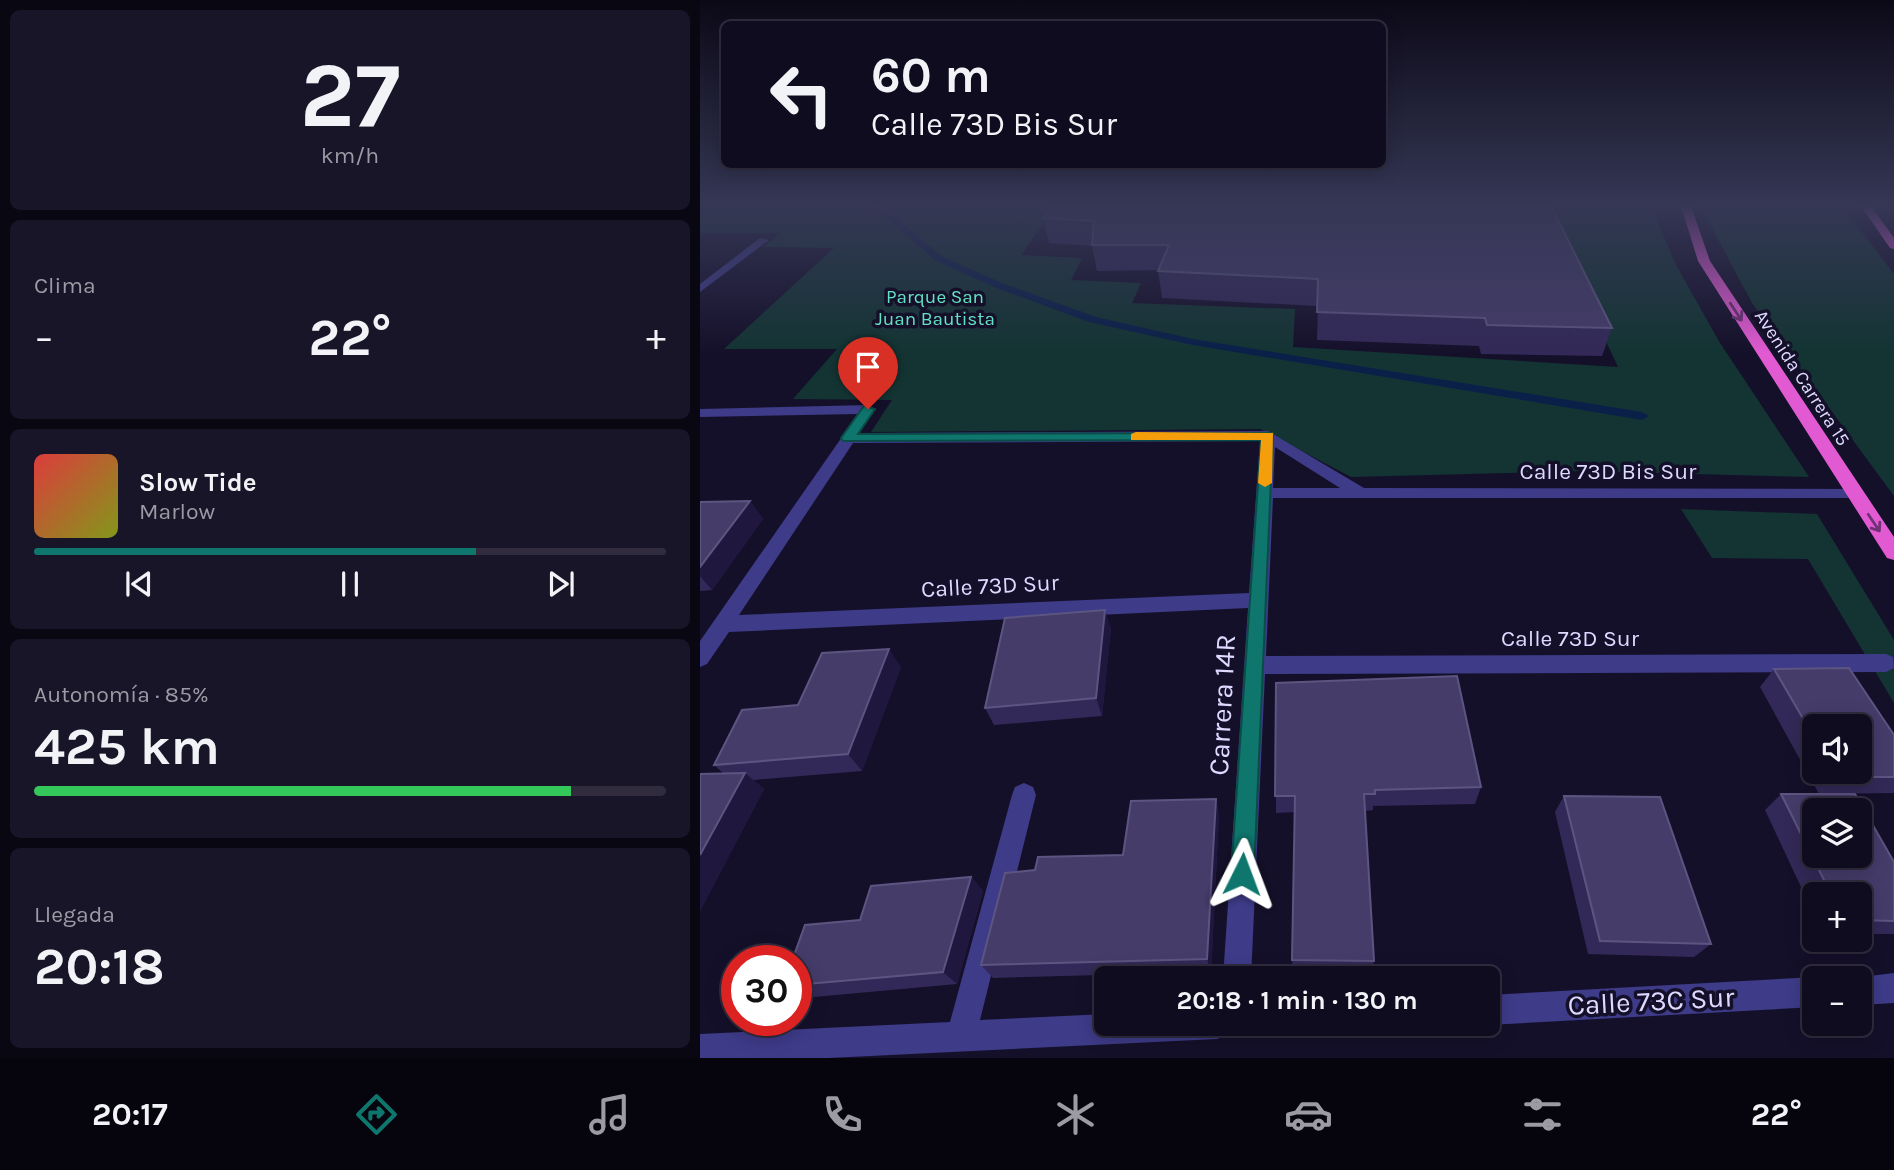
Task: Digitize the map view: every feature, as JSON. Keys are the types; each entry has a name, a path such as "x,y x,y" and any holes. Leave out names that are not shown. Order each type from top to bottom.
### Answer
{"highway":[{"name":"Avenida Carrera 15","path":"1702,255 1894,553"}],"street":[{"path":"700,289 744,255"},
{"path":"700,413 868,409 700,658"},
{"path":"848,438 1268,436 1362,494"},
{"name":"Carrera 14R","path":"1238,966 1268,436"},
{"name":"Calle 73D Bis Sur","path":"1264,494 1854,494"},
{"name":"Calle 73D Sur","path":"723,624 1259,600"},
{"name":"Calle 73D Sur","path":"1254,665 1886,663"},
{"path":"961,1036 1024,794"},
{"path":"1872,989 1894,988"},
{"name":"Calle 73C Sur","path":"1500,1009 1802,993"},
{"path":"700,1049 733,1053 961,1036 1094,1030"}],"green space":[{"name":"Parque San Juan Bautista","path":"826,255 1029,255 1082,258 1071,280 1141,283 1132,303 1295,309 1293,347 1618,367 1566,255 1672,255 1720,343 1809,477 1579,471 1351,477 1260,429 871,432 892,400 793,399 837,349 724,349"},
{"path":"1727,255 1880,255 1894,274 1894,496 1752,303"},
{"path":"1681,509 1817,514 1894,640 1894,703 1808,559 1712,558"}],"building":[{"path":"1165,255 1576,255 1612,328 1487,325 1485,318 1317,312 1318,279 1158,271"},
{"path":"750,501 700,567 700,502"},
{"path":"1105,610 1096,698 985,708 1005,618"},
{"path":"889,649 848,754 714,765 742,710 798,705 822,653"},
{"path":"1849,668 1894,735 1894,777 1872,777 1872,714 1802,714 1802,717 1774,669"},
{"path":"1457,676 1481,787 1375,790 1375,794 1364,794 1374,961 1292,960 1295,796 1275,796 1276,683"},
{"path":"745,773 700,855 700,774"},
{"path":"1781,794 1855,794 1857,798 1802,798 1802,836"},
{"path":"1564,796 1660,797 1711,944 1600,941"},
{"path":"1216,799 1207,959 981,965 1005,873 1035,870 1038,857 1123,855 1131,801"},
{"path":"1872,824 1894,862 1894,921 1872,920 1872,882 1825,882 1818,868 1872,868"},
{"path":"971,877 943,972 812,984 812,945 798,945 805,925 860,920 871,886"}],"waterway":[{"path":"935,255 998,285 1093,320 1193,342 1642,416"}],"slow traffic":[{"path":"1136,437 1268,436 1265,483"}],"route":[{"path":"868,409 848,438 1268,436 1242,874"}]}
